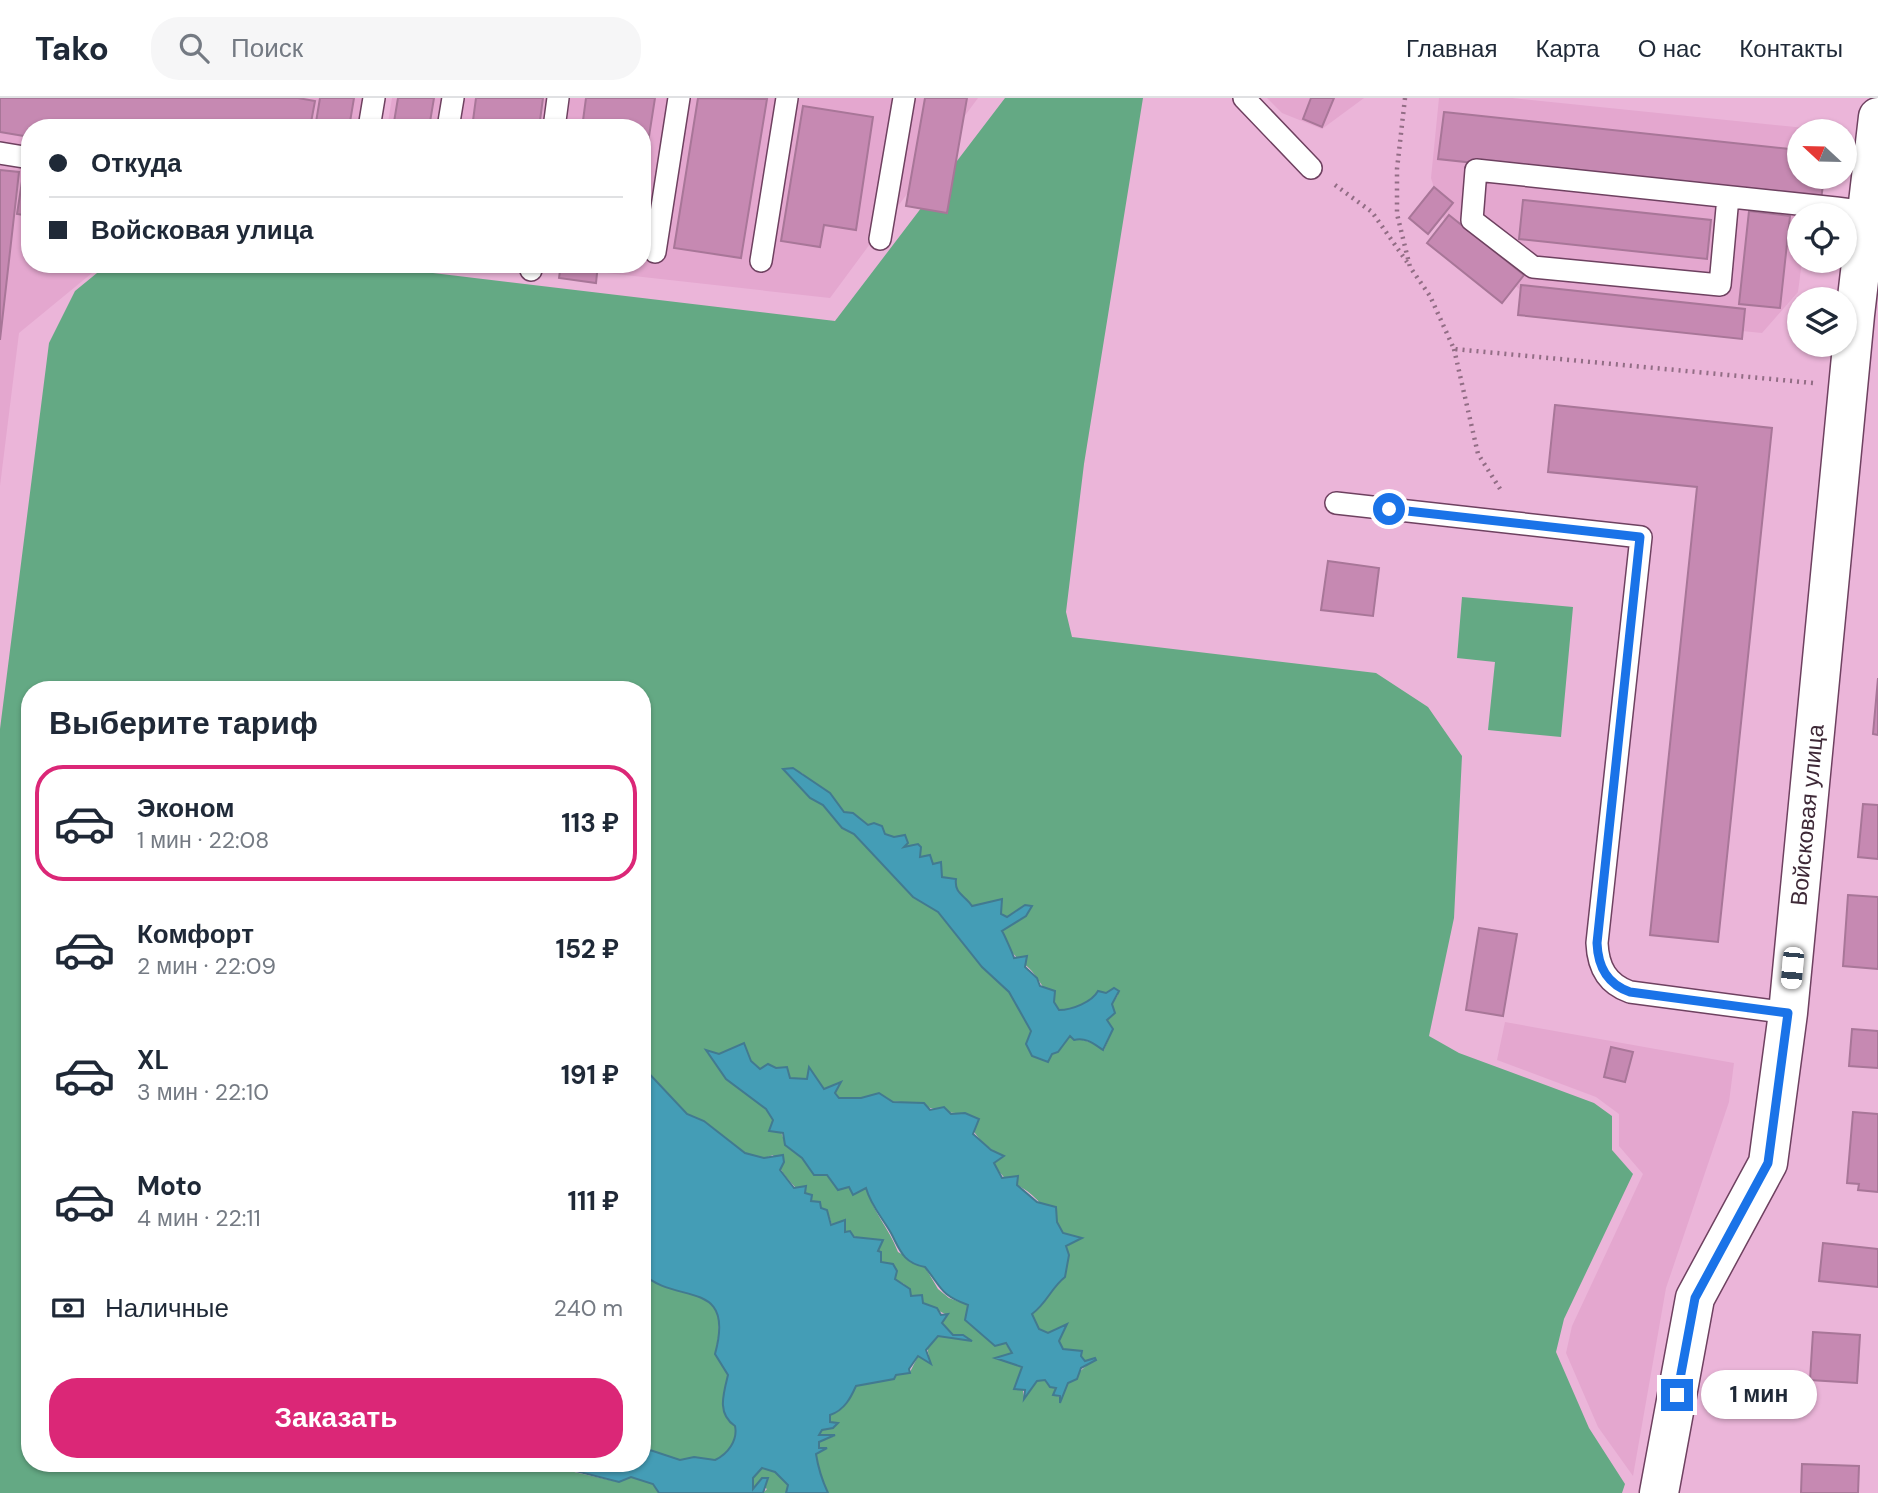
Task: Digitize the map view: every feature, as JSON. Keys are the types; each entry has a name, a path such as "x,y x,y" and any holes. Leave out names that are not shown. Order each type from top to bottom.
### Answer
{"street":[{"name":"Войсковая улица","path":"1659,1493 1695,1298 1768,1163 1788,1013 1866,316 1867,212 1878,117"}],"lane":[{"path":"370,119 374,98"},
{"path":"450,119 453,98"},
{"path":"555,119 558,98"},
{"path":"655,252 679,98"},
{"path":"761,261 787,98"},
{"path":"880,239 904,98"},
{"path":"1244,98 1311,169"},
{"path":"0,153 21,156"},
{"path":"1728,197 1720,285 1533,267 1472,220 1476,170 1728,197 1867,212"},
{"path":"1336,503 1640,537 1597,943 1605,973 1617,987 1630,992 1788,1013"}],"path":[{"path":"1405,98 1397,169 1397,214 1410,267"},
{"path":"1311,169 1372,212 1430,296 1454,349 1478,454 1523,524"},
{"path":"1454,349 1814,383"}],"shaded area":[{"path":"0,98 366,98 362,119 21,119 21,273 92,273 19,333 0,486"},
{"path":"392,98 978,98 830,298 606,273 651,273 651,119 388,119"},
{"path":"1267,98 1364,98 1322,129 1282,113"},
{"path":"1439,98 1512,98 1787,126 1787,189 1809,189 1807,203 1787,203 1787,273 1800,273 1799,287 1787,287 1787,305 1762,333 1550,312 1449,236 1431,178"},
{"path":"1505,1022 1734,1063 1729,1102 1666,1288 1633,1476 1598,1427 1566,1353 1572,1326 1643,1174 1619,1146 1619,1114 1596,1097 1497,1060"}],"green space":[{"path":"1005,98 1143,98 1084,464 1066,612 1072,637 1376,673 1428,707 1462,756 1454,918 1429,1036 1459,1053 1594,1103 1612,1116 1612,1150 1633,1174 1564,1319 1556,1352 1589,1428 1625,1484 1622,1493 828,1493 816,1454 825,1448 819,1448 819,1442 834,1436 819,1436 822,1430 833,1428 837,1423 830,1423 830,1415 844,1407 856,1386 894,1379 896,1375 910,1372 918,1356 930,1363 927,1346 938,1336 971,1341 963,1335 953,1335 941,1323 947,1315 911,1297 904,1284 894,1279 897,1271 893,1264 881,1262 877,1251 883,1240 867,1241 845,1233 845,1220 832,1225 828,1213 790,1181 773,1155 765,1158 745,1153 704,1121 687,1114 651,1076 651,681 21,681 21,1472 574,1472 618,1482 631,1477 653,1484 659,1493 0,1493 0,729 49,343 75,291 97,273 433,273 835,321","holes":["783,769 802,773 844,812 942,868 942,877 972,906 1002,899 1001,915 1008,917 1021,910 1026,916 1001,931 1004,940 1032,972 1059,1010 1074,1008 1101,996 1118,995 1107,1020 1113,1029 1104,1050 1096,1044 1070,1036 1058,1052 1051,1054 1031,1031 1009,992 982,967 938,912 913,897 854,834 842,828 823,805 810,798","744,1043 751,1061 760,1069 787,1068 789,1078 808,1079 809,1068 824,1090 840,1084 835,1093 839,1098 861,1098 879,1093 893,1102 965,1113 980,1139 1004,1156 994,1163 1001,1174 1037,1200 1063,1233 1080,1238 1066,1247 1065,1277 1032,1314 1039,1329 1049,1333 1065,1326 1059,1341 1063,1349 1082,1351 1081,1356 1085,1361 1095,1358 1068,1382 1060,1401 1060,1397 1054,1395 1057,1388 1045,1380 1037,1381 1024,1397 1020,1375 1022,1367 997,1358 1012,1353 1005,1343 995,1345 965,1320 968,1305 949,1298 938,1289 925,1267 898,1252 872,1204 866,1187 849,1187 785,1145 774,1120 764,1107 706,1050 719,1054"]},
{"path":"1462,597 1573,607 1561,737 1488,730 1495,662 1457,658"},
{"path":"651,1279 710,1303 717,1313 719,1329 715,1354 728,1375 723,1403 726,1416 736,1431 731,1446 715,1460 694,1457 680,1460 651,1452"},
{"path":"761,1468 775,1472 788,1485 786,1493 763,1493 767,1489 759,1484 753,1490 753,1478"}],"water":[{"path":"793,768 830,793 844,812 853,813 868,825 874,823 882,826 885,834 894,837 905,835 908,843 904,847 918,844 921,847 920,857 930,855 933,864 941,862 942,877 956,879 958,891 972,906 1002,899 1001,914 1007,917 1025,905 1032,906 1026,916 1002,931 1014,958 1027,956 1025,967 1037,978 1040,986 1055,991 1054,1002 1059,1010 1081,1005 1098,991 1106,993 1114,988 1119,991 1112,1004 1115,1013 1107,1020 1113,1029 1103,1050 1090,1042 1074,1040 1070,1036 1058,1052 1052,1054 1048,1062 1032,1056 1026,1044 1031,1031 1009,992 982,967 938,912 913,897 854,834 842,828 823,805 810,798 783,769"},
{"path":"744,1043 751,1061 760,1069 768,1064 776,1068 787,1067 790,1078 807,1079 809,1067 824,1089 841,1082 835,1093 839,1098 861,1098 879,1093 893,1102 924,1103 930,1110 944,1107 951,1114 965,1113 979,1119 973,1134 991,1150 1004,1156 994,1163 1002,1178 1018,1176 1017,1185 1037,1202 1056,1207 1057,1222 1063,1233 1082,1238 1066,1246 1069,1255 1065,1277 1032,1314 1039,1329 1048,1333 1067,1324 1059,1341 1063,1349 1082,1351 1081,1356 1085,1361 1096,1360 1081,1368 1077,1379 1068,1383 1060,1403 1060,1396 1053,1395 1056,1388 1050,1387 1045,1380 1037,1381 1024,1399 1025,1390 1014,1389 1022,1367 995,1358 1012,1353 1006,1343 995,1346 965,1320 968,1305 947,1294 925,1267 903,1255 866,1188 853,1195 849,1187 838,1190 827,1175 814,1175 802,1158 785,1145 783,1133 769,1131 773,1120 766,1109 726,1079 706,1050 719,1054"},
{"path":"651,1076 687,1114 704,1121 745,1153 764,1158 783,1155 784,1162 780,1170 794,1188 806,1186 805,1193 812,1195 811,1201 820,1202 821,1208 827,1210 831,1225 845,1220 845,1232 850,1231 854,1237 883,1240 878,1251 881,1252 881,1262 893,1264 897,1271 895,1279 910,1289 911,1296 922,1295 923,1303 937,1308 941,1315 948,1314 942,1323 953,1335 963,1335 972,1341 938,1336 926,1350 931,1364 918,1356 909,1369 910,1373 856,1386 843,1407 830,1415 830,1422 838,1423 833,1428 822,1430 819,1435 835,1435 819,1442 819,1448 827,1448 816,1454 828,1493 786,1493 788,1485 775,1472 762,1468 753,1478 753,1489 762,1478 768,1478 763,1493 659,1493 653,1484 631,1477 619,1482 580,1472 651,1472 651,1450 680,1460 694,1457 715,1460 728,1450 733,1441 735,1426 726,1416 723,1404 728,1375 715,1354 719,1330 717,1314 710,1303 699,1297 651,1279"}],"building":[{"path":"0,98 298,98 315,101 312,119 21,119 21,136 0,132"},
{"path":"320,98 354,98 350,119 316,119"},
{"path":"398,98 434,98 430,119 394,119"},
{"path":"476,98 543,98 540,119 473,119"},
{"path":"586,98 655,98 651,124 651,119 583,119"},
{"path":"698,98 767,99 741,258 674,248"},
{"path":"925,98 967,98 947,213 906,206"},
{"path":"1311,98 1334,98 1322,127 1303,119"},
{"path":"803,106 873,117 856,230 824,225 820,247 781,241"},
{"path":"1444,112 1787,149 1787,189 1822,189 1821,200 1438,159"},
{"path":"0,170 19,172 0,340"},
{"path":"1434,187 1453,203 1428,234 1409,218"},
{"path":"21,188 21,215 17,214"},
{"path":"1523,200 1711,220 1707,259 1519,239"},
{"path":"1749,211 1787,216 1787,244 1780,308 1739,304"},
{"path":"1449,215 1524,275 1502,303 1427,243"},
{"path":"560,273 597,273 596,283 559,278"},
{"path":"1521,285 1745,309 1742,339 1518,315"},
{"path":"1555,405 1772,428 1718,942 1650,935 1697,487 1548,472"},
{"path":"1328,561 1379,568 1373,616 1321,610"},
{"path":"1878,678 1878,735 1873,734"},
{"path":"1863,804 1878,805 1878,859 1858,857"},
{"path":"1848,895 1878,897 1878,969 1843,966"},
{"path":"1479,928 1517,934 1503,1016 1466,1010"},
{"path":"1852,1029 1878,1031 1878,1068 1849,1066"},
{"path":"1611,1047 1633,1052 1625,1082 1604,1077"},
{"path":"1853,1112 1878,1114 1878,1192 1858,1190 1859,1184 1847,1183"},
{"path":"1823,1243 1878,1249 1878,1287 1819,1281"},
{"path":"1813,1332 1860,1335 1857,1383 1810,1380"},
{"path":"1802,1464 1859,1466 1858,1493 1801,1493"}],"route":[{"path":"1389,509 1640,537 1597,943 1599,962 1617,987 1630,992 1788,1013 1768,1163 1695,1298 1677,1395"}]}
